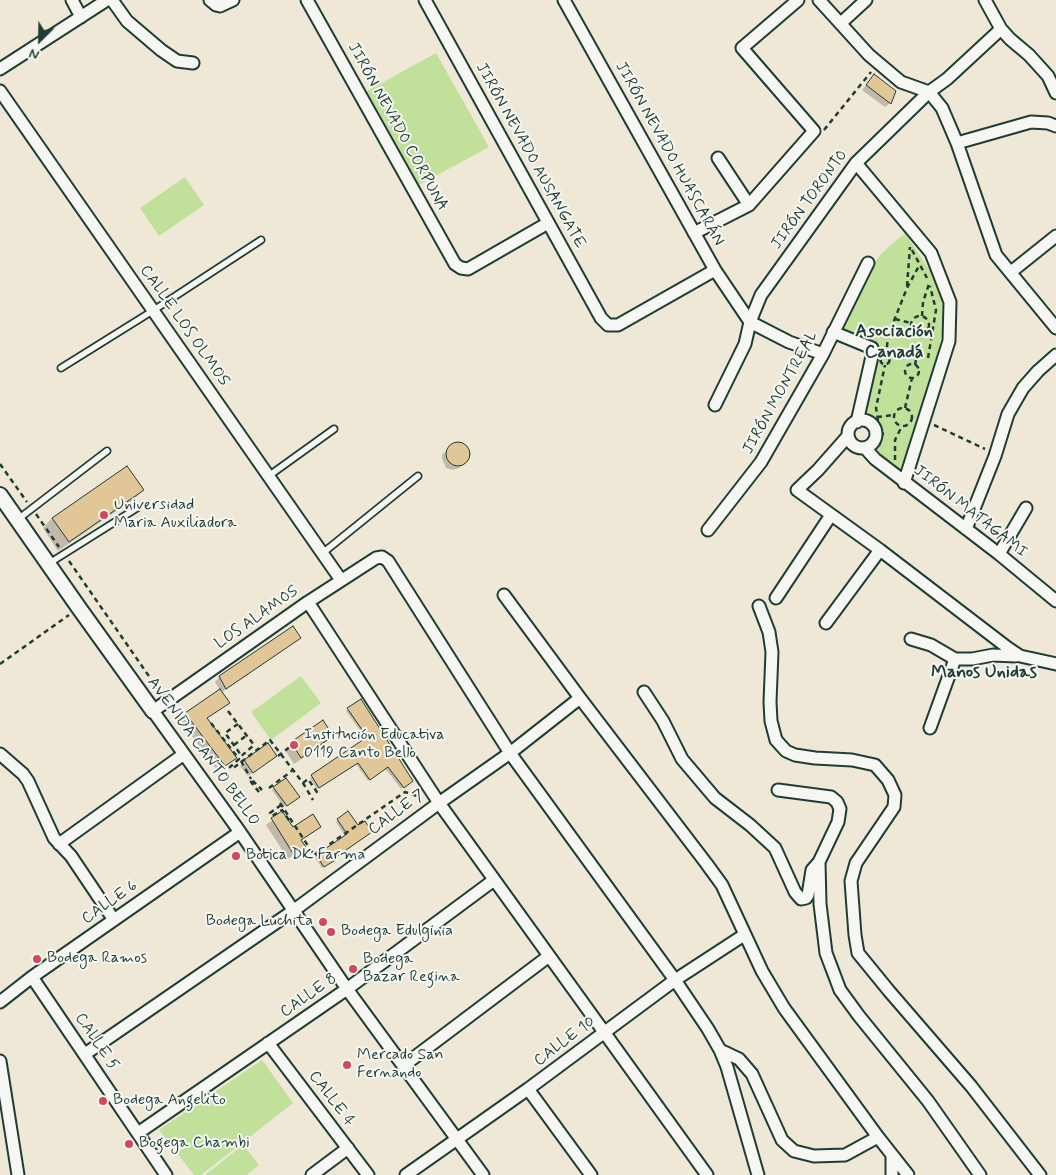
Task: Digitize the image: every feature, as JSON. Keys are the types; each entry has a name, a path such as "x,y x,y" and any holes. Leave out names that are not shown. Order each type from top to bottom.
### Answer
{"street":[{"path":"72,0 81,17"},
{"path":"0,69 107,0"},
{"path":"112,0 127,22 161,50 177,61 193,63"},
{"path":"212,2 220,6 234,0"},
{"name":"JIRÓN NEVADO CORPUNA","path":"307,0 455,264 461,268 468,268 548,223"},
{"name":"JIRÓN NEVADO AUSANGATE","path":"425,0 601,318 608,325 618,325 715,270"},
{"name":"JIRÓN NEVADO HUASCARÁN","path":"564,0 715,270 750,322"},
{"path":"694,233 749,205 814,131 742,48 798,0"},
{"path":"819,0 878,63 901,82 919,87 928,92 942,108 957,143 993,250 1056,328"},
{"path":"840,23 866,0"},
{"path":"985,0 1001,29 1048,76 1056,93"},
{"name":"JIRÓN TORONTO","path":"715,405 745,344 750,322 761,294 856,162 928,92 947,79 1001,29"},
{"name":"CALLE LOS OLMOS","path":"0,91 324,552 341,580"},
{"path":"957,143 1031,122 1048,123 1056,126"},
{"path":"718,158 749,205"},
{"path":"856,162 931,253 950,302 949,341 904,483"},
{"path":"1011,272 1056,236"},
{"name":"JIRÓN MONTREAL","path":"708,530 761,462 824,354 868,263"},
{"path":"750,322 789,342 824,354"},
{"path":"834,332 872,348 873,352 857,422"},
{"path":"966,529 996,454 1008,414 1023,388 1056,355"},
{"path":"848,436 852,444 864,448 872,444 874,428 869,422 857,422 850,427 848,436 818,470 797,490 1020,656"},
{"name":"JIRÓN MATAGAMI","path":"864,448 904,483 999,554 1056,601"},
{"name":"AVENIDA CANTO BELLO","path":"0,495 78,608 240,832 347,989 483,1175"},
{"path":"999,554 1026,508"},
{"path":"776,598 831,515"},
{"path":"826,623 880,550"},
{"name":"LOS ALAMOS","path":"153,711 308,602 376,558 382,557 388,561 510,753"},
{"path":"504,595 722,885 762,971 784,1008 908,1175"},
{"path":"308,602 439,802 708,1175"},
{"path":"759,606 769,632 772,652 770,702 771,721 776,740 786,750 795,755 852,760 875,765 888,780 895,795 894,807 856,864 851,881 858,953 971,1086 1040,1175"},
{"path":"910,640 931,644 955,659 972,659 1007,654 1056,664"},
{"path":"930,728 955,659"},
{"path":"644,692 663,721 682,759 715,798 750,825 775,848 794,892 802,899 808,895 812,870 819,862 838,822 840,809 837,802 831,797 778,790"},
{"name":"CALLE 7","path":"84,1054 293,911 439,802 510,753 580,698"},
{"path":"510,753 675,980 720,1050 758,1175"},
{"path":"0,754 23,774 28,781 49,830 71,856 114,920"},
{"path":"59,844 184,754"},
{"name":"CALLE 6","path":"0,1002 32,977 240,832"},
{"path":"819,862 820,904 826,952 840,990 858,1016 928,1101 980,1175"},
{"name":"CALLE 8","path":"138,1133 347,989 494,880"},
{"name":"CALLE 10","path":"406,1175 528,1089 675,980 744,935"},
{"path":"403,1066 549,956"},
{"name":"CALLE 5","path":"32,977 166,1175"},
{"name":"CALLE 4","path":"268,1043 368,1175"},
{"path":"720,1050 739,1059 752,1074 782,1140 794,1151 814,1156 846,1155 878,1137"},
{"path":"0,1061 18,1175"},
{"path":"528,1089 591,1175"},
{"path":"312,1175 348,1148"},
{"path":"892,1154 892,1175"}],"lane":[{"path":"61,368 261,240"},
{"path":"270,476 334,429"},
{"path":"17,520 107,452"},
{"path":"324,552 418,476"},
{"path":"48,564 137,508"}],"path":[{"path":"814,131 825,130 878,63"},
{"path":"907,288 910,246 929,284 936,310 928,358"},
{"path":"878,449 883,433 876,408 885,365 890,361 886,356 886,341 907,288 920,264"},
{"path":"922,316 923,302 929,284"},
{"path":"911,323 914,319 922,316"},
{"path":"912,378 918,375 919,372 915,364 921,334 929,327 928,320 922,316"},
{"path":"895,319 911,323"},
{"path":"911,323 913,331 921,334"},
{"path":"885,365 880,360 886,356"},
{"path":"912,378 905,374 904,369 911,364 915,364"},
{"path":"905,408 912,378"},
{"path":"905,408 911,412 912,418 909,424 902,426 897,424 894,415 897,410 905,408"},
{"path":"877,417 894,415"},
{"path":"924,420 996,454"},
{"path":"889,457 895,462 895,440 902,426"},
{"path":"0,464 162,696"},
{"path":"0,664 78,608"},
{"path":"228,711 254,745 240,756"},
{"path":"240,756 213,724 239,759 230,767 232,769 270,740 279,755 303,783 313,800"},
{"path":"238,724 225,733 234,745 251,779 261,791"},
{"path":"234,745 247,735"},
{"path":"279,755 291,746"},
{"path":"269,788 292,770"},
{"path":"303,783 308,779 319,795"},
{"path":"307,848 282,810 272,816 270,813 281,804 314,855 405,792 422,797"}],"green space":[{"path":"436,53 489,147 419,185 367,91"},
{"path":"185,177 204,205 159,236 140,208"},
{"path":"905,233 929,269 943,303 942,334 936,364 903,474 876,450 881,427 877,420 863,413 876,351 839,330 870,268 883,252"},
{"path":"301,676 321,703 271,740 251,712"},
{"path":"262,1060 293,1103 201,1175 194,1175 159,1130"},
{"path":"243,1145 259,1165 247,1175 205,1175"}],"building":[{"path":"874,74 896,91 891,104 866,85"},
{"path":"458,442 463,443 469,449 469,459 463,465 458,466 453,465 447,459 446,454 447,449 453,443"},
{"path":"127,466 144,490 69,542 52,518"},
{"path":"293,626 301,638 226,689 219,676"},
{"path":"220,689 230,703 207,718 237,758 225,766 185,713"},
{"path":"361,699 413,781 404,788 388,767 370,780 358,763 319,788 311,775 367,737 347,708"},
{"path":"323,720 333,736 301,758 291,742"},
{"path":"268,743 277,756 253,773 244,760"},
{"path":"286,778 300,797 287,806 273,787"},
{"path":"282,811 293,827 313,814 321,827 301,840 306,847 294,855 271,818"},
{"path":"348,811 358,825 365,821 372,832 324,867 316,855 347,834 337,819"}],"place":[{"name":"Universidad Maria Auxiliadora","path":"104,515"},
{"name":"Institución Educativa 0119 Canto Bello","path":"294,745"},
{"name":"Botica DK Farma","path":"236,856"},
{"name":"Bodega Luchita","path":"323,922"},
{"name":"Bodega Edulginia","path":"331,932"},
{"name":"Bodega Ramos","path":"37,959"},
{"name":"Bodega Bazar Regina","path":"353,969"},
{"name":"Mercado San Fernando","path":"347,1065"},
{"name":"Bodega Angelito","path":"103,1101"},
{"name":"Bogega Chambi","path":"129,1144"}],"district":[{"name":"Asociación Canadá","path":"894,342"},
{"name":"Manos Unidas","path":"984,673"}]}
